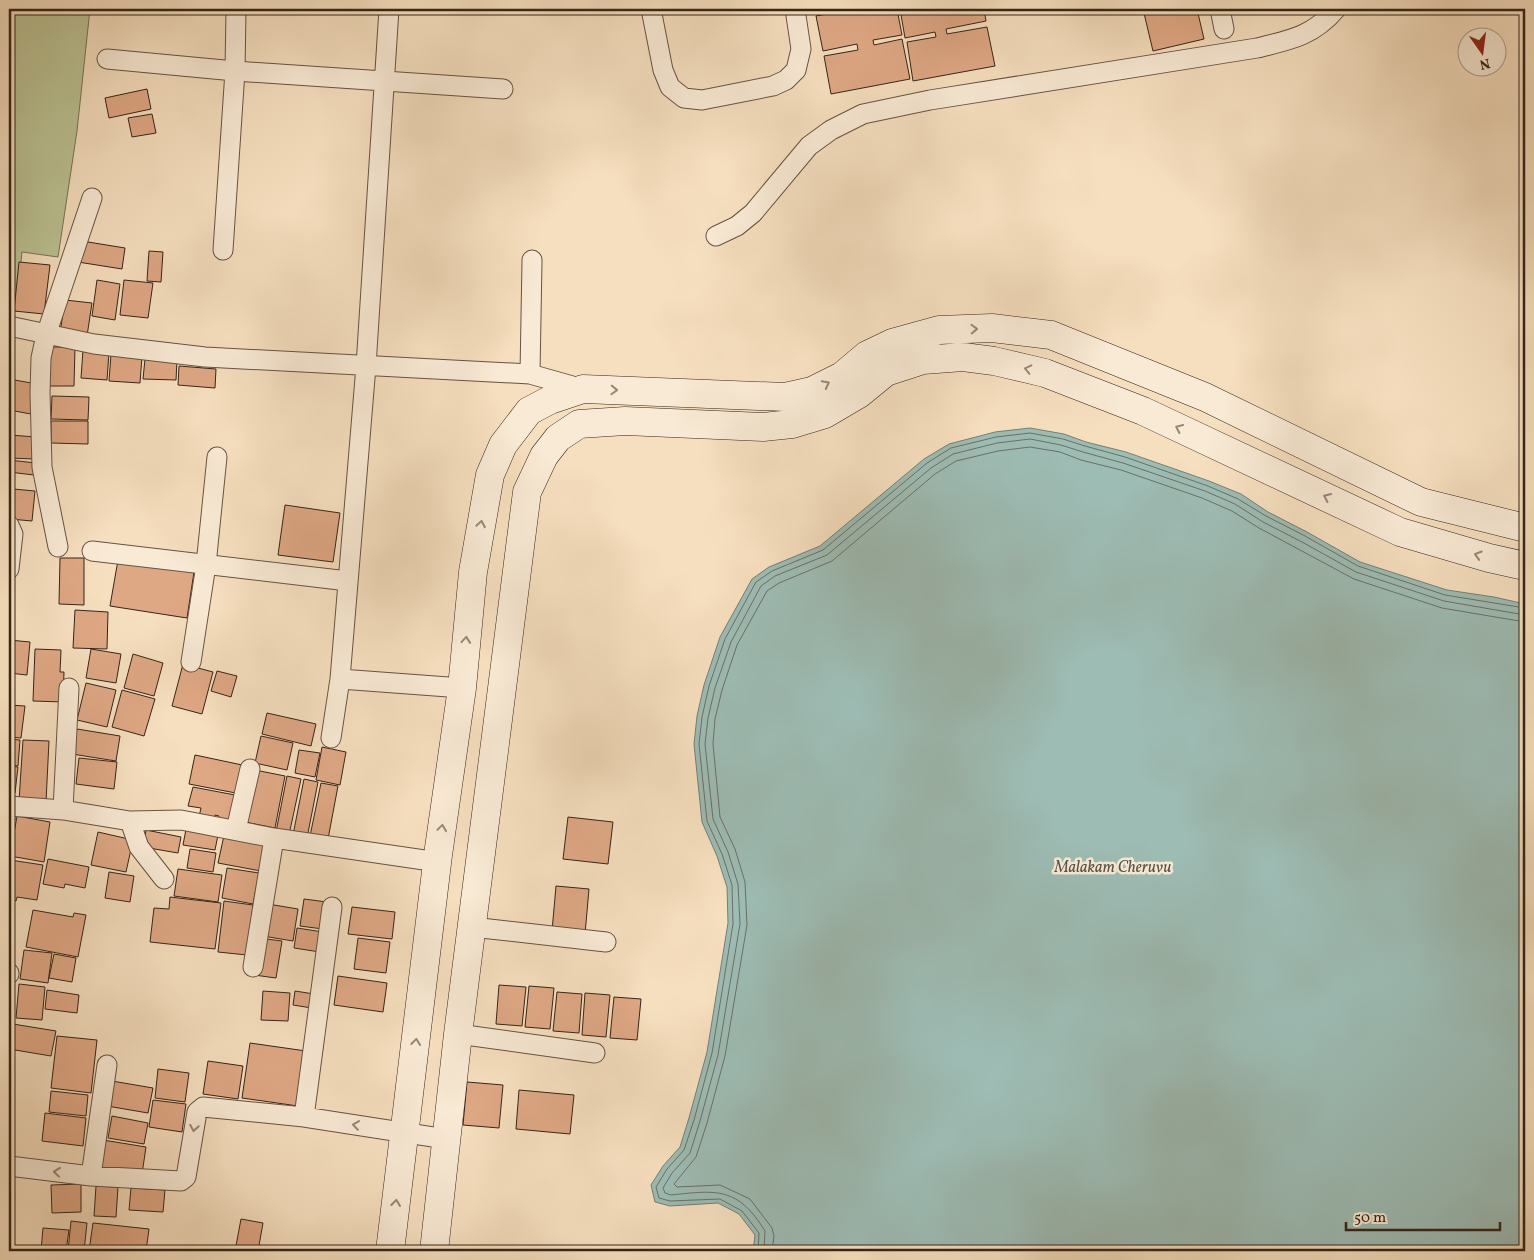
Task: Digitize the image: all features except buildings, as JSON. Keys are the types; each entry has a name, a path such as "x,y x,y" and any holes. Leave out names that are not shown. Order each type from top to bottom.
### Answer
{"street":[{"path":"223,250 235,71 236,9"},
{"path":"331,738 340,679 366,366 389,9"},
{"path":"651,9 664,70 670,88 684,98 702,100 773,86 786,80 796,70 801,49 795,9"},
{"path":"1220,9 1224,29"},
{"path":"716,236 737,226 753,213 810,146 831,130 863,114 930,100 1257,48 1295,38 1316,28 1336,9"},
{"path":"107,59 235,71 503,89"},
{"path":"58,547 42,467 41,358 46,335 92,198"},
{"path":"530,374 532,260"},
{"path":"9,326 94,344 205,357 530,374 584,389 785,397 812,391 842,376 867,355 892,343 1044,373 1143,411 1400,532 1489,558 1525,566"},
{"path":"434,1251 458,1034 527,492 544,456 558,438 579,424 625,421 763,427 792,424 825,414 859,394 886,372 921,348 939,330 992,328 1052,335 1204,397 1420,502 1525,528"},
{"path":"390,1251 438,862 462,688 473,572 490,475 503,445 529,411 550,400 584,389"},
{"path":"785,397 792,424"},
{"path":"191,662 206,565 218,458"},
{"path":"9,525 13,534 9,569"},
{"path":"92,551 348,581"},
{"path":"340,679 462,688"},
{"path":"63,810 69,688"},
{"path":"236,830 250,769"},
{"path":"9,806 63,810 130,821 181,820 274,838 438,862"},
{"path":"130,821 139,847 164,879"},
{"path":"253,967 274,838"},
{"path":"304,1117 332,907"},
{"path":"472,927 606,942"},
{"path":"458,1034 595,1053"},
{"path":"91,1176 107,1065"},
{"path":"9,1166 91,1176 177,1182 184,1180 196,1112 203,1107 304,1117 446,1138"}],"green space":[{"path":"9,9 90,9 77,131 58,257 22,252 16,311 9,309"}],"water":[{"name":"Malakam Cheruvu","path":"1030,428 1064,434 1086,442 1126,452 1209,481 1241,494 1268,512 1360,562 1447,590 1525,604 1525,1251 753,1251 755,1235 739,1214 718,1203 670,1206 655,1202 651,1185 663,1166 680,1147 707,1052 728,923 727,887 717,856 702,822 694,744 697,716 704,685 720,637 752,579 769,567 820,546 924,459 949,444 995,432"}]}
